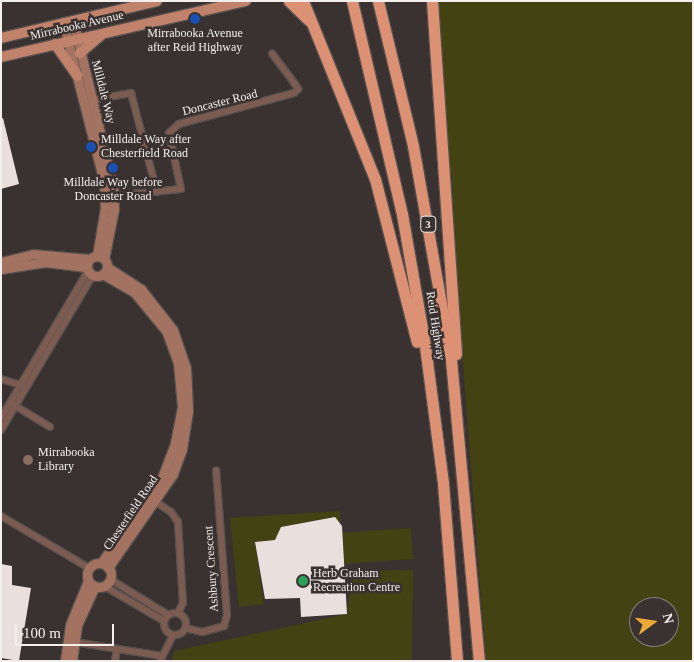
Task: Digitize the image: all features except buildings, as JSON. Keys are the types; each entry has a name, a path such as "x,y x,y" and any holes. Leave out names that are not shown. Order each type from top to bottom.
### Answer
{"highway":[{"path":"290,1 310,21"},
{"path":"304,1 310,21 374,179 434,406"},
{"name":"Reid Highway","path":"352,1 402,214 434,406 457,661"},
{"name":"Reid Highway","path":"378,1 413,146 436,268 462,450 479,661"},
{"path":"432,1 462,450"}],"main road":[{"name":"Mirrabooka Avenue","path":"1,38 157,1"},
{"name":"Mirrabooka Avenue","path":"1,56 108,32 206,6 246,1"},
{"path":"80,53 108,32"},
{"path":"55,44 77,76"}],"street":[{"name":"Milldale Way","path":"68,21 73,40 77,76 104,182 105,208 96,266"},
{"name":"Milldale Way","path":"1,430 24,386 96,266 113,196 80,53 73,40"},
{"name":"Doncaster Road","path":"113,196 181,189 169,133 172,128 266,103 298,89 272,54"},
{"path":"92,100 132,93 157,192"},
{"path":"1,262 33,254 96,266"},
{"name":"Chesterfield Road","path":"1,269 45,262 96,266 147,300 179,344 185,400 182,449 156,502 105,566"},
{"path":"1,379 24,386"},
{"name":"Chesterfield Road","path":"124,540 151,497 166,468 180,424 185,400"},
{"name":"Milldale Way","path":"1,418 13,405"},
{"path":"13,405 50,427"},
{"name":"Ashbury Crescent","path":"185,628 202,632 224,626 227,615 216,470"},
{"path":"156,502 171,512 178,522 183,603 178,613 166,618"},
{"path":"1,516 89,568 105,566 107,582"},
{"path":"72,661 77,625 91,584 89,568"},
{"path":"91,584 107,582 166,618"},
{"path":"65,661 70,625 91,584"},
{"path":"74,642 161,658 173,635 185,628 184,618 178,613"},
{"path":"166,618 165,630 173,635"},
{"path":"114,661 117,649"}],"shaded area":[{"path":"435,1 693,1 693,661 486,661"},
{"path":"340,511 340,524 334,517 281,527 275,540 255,542 264,604 239,607 230,518"},
{"path":"411,528 413,559 344,564 342,533"},
{"path":"413,570 412,661 172,661 174,651 347,614 352,571"}],"place":[{"name":"Mirrabooka Avenue after Reid Highway","path":"195,19"},
{"name":"Milldale Way after Chesterfield Road","path":"91,147"},
{"name":"Milldale Way before Doncaster Road","path":"113,168"},
{"name":"Mirrabooka Library","path":"28,460"},
{"name":"Herb Graham Recreation Centre","path":"303,581"}]}
